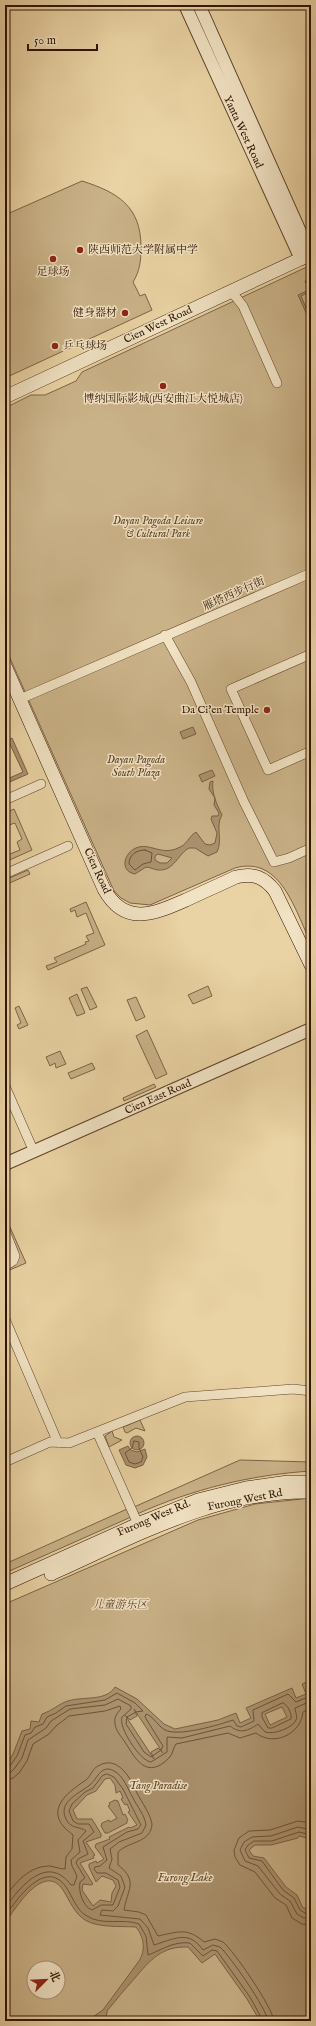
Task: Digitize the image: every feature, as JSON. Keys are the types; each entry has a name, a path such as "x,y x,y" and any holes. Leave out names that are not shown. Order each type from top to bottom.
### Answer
{"main road":[{"name":"Cien West Road","path":"5,397 307,256"},
{"name":"Cien Road","path":"5,666 104,889 117,905 132,913 152,914 236,877 248,875 258,877 268,882 275,891 311,964"},
{"name":"Furong West Rd.","path":"5,1584 138,1524 198,1500 260,1486 288,1482 311,1482"},
{"name":"Furong West Rd","path":"5,1594 148,1530 218,1503 288,1491 311,1492"}],"street":[{"name":"Yanta West Road","path":"185,5 307,256"},
{"name":"Yanta West Road","path":"199,5 307,256"},
{"path":"231,291 243,306 277,383"},
{"name":"雁塔西步行街","path":"20,699 311,573"},
{"path":"165,635 191,682 250,814 274,862 289,858 311,848"},
{"path":"311,654 232,689 268,770 311,751"},
{"path":"5,800 41,784"},
{"path":"5,874 68,846"},
{"name":"Cien East Road","path":"5,1164 311,1029"},
{"path":"5,1086 34,1152"},
{"path":"5,1231 15,1256 13,1261 5,1266"},
{"path":"5,1319 58,1442"},
{"path":"5,1462 49,1442 69,1443 187,1397 293,1388 311,1391"},
{"path":"97,1432 138,1524"}],"green space":[{"name":"陕西师范大学附属中学","path":"82,181 95,185 116,196 132,211 137,221 140,233 141,247 140,265 133,282 140,296 145,294 152,310 5,378 5,215"},
{"name":"Dayan Pagoda Leisure & Cultural Park","path":"311,265 311,943 292,902 284,889 275,878 264,870 251,866 235,868 150,905 130,903 121,898 114,891 5,647 5,408 31,395 45,395 76,381 82,372"},
{"path":"14,809 32,850 5,862 5,856 20,850 17,842 22,839 15,823 9,825 5,818 5,813"},
{"path":"28,870 30,874 5,885 5,880"},
{"path":"86,902 105,945 48,970 46,966 57,962 54,958 86,944 85,942 89,941 86,936 94,933 86,913 77,917 75,910 71,912 70,909"},
{"path":"208,986 212,996 193,1004 188,995"},
{"path":"87,987 97,1007 90,1010 81,989"},
{"path":"77,994 85,1013 77,1016 69,998"},
{"path":"136,997 145,1017 136,1021 127,1000"},
{"path":"19,1006 28,1025 19,1029 17,1025 21,1023 15,1008"},
{"path":"147,1030 167,1074 156,1079 136,1036"},
{"path":"60,1051 66,1064 56,1068 55,1063 50,1066 46,1057"},
{"path":"92,1063 95,1069 71,1079 68,1073"},
{"path":"154,1084 156,1087 124,1101 123,1098"},
{"path":"5,1216 26,1263 5,1272 18,1251 5,1222"},
{"path":"140,1420 145,1431 136,1428 127,1433 125,1432 123,1427"},
{"path":"112,1431 114,1437 122,1440 109,1447 105,1436"},
{"path":"240,1460 311,1462 311,1471 266,1476 201,1490 137,1514 134,1507"},
{"name":"Tang Paradise","path":"311,1498 311,2021 5,2021 5,1604 198,1520 255,1504"},
{"path":"127,1509 131,1517 5,1573 5,1564"}],"water":[{"path":"307,280 311,291 301,296 310,317 308,317 298,295 309,290 305,281"},
{"path":"193,727 196,734 183,739 180,732"},
{"path":"12,738 28,774 5,784 5,780 23,772 8,740"},
{"path":"212,770 215,776 202,782 199,775"},
{"path":"213,781 215,797 209,789 210,782"},
{"path":"215,799 222,815 219,824 219,847 217,852 208,856 195,848 189,848 172,865 164,870 146,867 135,874 127,869 125,866 126,858 132,850 136,848 146,847 166,851 172,850 184,845 196,832 205,844 210,845 215,843 217,833 211,819 212,816 218,816 219,813 214,805","holes":["158,854 172,858 167,863 160,863 155,860 155,856"]},
{"path":"134,1436 140,1436 144,1440 144,1446 140,1450 134,1450 130,1446 130,1440"},
{"path":"128,1446 131,1450 137,1452 145,1449 147,1457 143,1465 135,1468 126,1465 119,1450"},
{"name":"Furong Lake","path":"311,1680 311,1839 299,1836 298,1838 271,1845 255,1845 249,1850 253,1856 264,1858 286,1887 297,1895 303,1908 311,1909 311,2021 260,2021 247,1999 215,1954 202,1963 188,1947 179,1947 157,1955 146,1965 107,2011 106,2021 87,2021 103,2010 139,1961 143,1952 142,1939 136,1927 103,1925 90,1923 85,1920 75,1910 63,1890 55,1883 47,1881 39,1884 31,1890 5,1923 5,1768 13,1754 22,1731 30,1729 31,1721 39,1722 42,1714 65,1702 100,1697 111,1692 115,1687 137,1699 164,1724 175,1729 218,1720 236,1713 240,1723 251,1718 246,1708 292,1688 296,1698 306,1694 302,1684","holes":["282,1707 287,1717 270,1725 265,1714","134,1709 163,1753 158,1748 151,1752 154,1759 125,1715 130,1720 137,1716","110,1778 115,1785 116,1793 120,1791 123,1798 121,1799 125,1805 127,1804 130,1811 128,1812 137,1825 130,1828 129,1827 109,1837 110,1839 96,1844 95,1847 104,1859 97,1863 96,1861 89,1864 96,1882 102,1876 113,1880 116,1886 112,1893 111,1902 100,1900 93,1906 82,1890 83,1884 93,1884 80,1863 94,1858 93,1856 95,1855 86,1842 101,1837 101,1834 92,1819 77,1819 73,1810 87,1795 96,1791 105,1779"]},
{"path":"115,1800 118,1801 123,1815 125,1814 128,1820 127,1823 108,1833 105,1833 101,1826 102,1823 109,1820 110,1822 117,1818 108,1806 110,1805 109,1803"}],"place":[{"name":"陕西师范大学附属中学","path":"80,250"},
{"name":"足球场","path":"53,259"},
{"name":"健身器材","path":"125,313"},
{"name":"乒乓球场","path":"55,346"},
{"name":"博纳国际影城(西安曲江大悦城店)","path":"163,386"},
{"name":"Da Ci'en Temple","path":"267,710"}],"park label":[{"name":"Dayan Pagoda South Plaza","path":"136,766"},
{"name":"儿童游乐区","path":"120,1605"}]}
